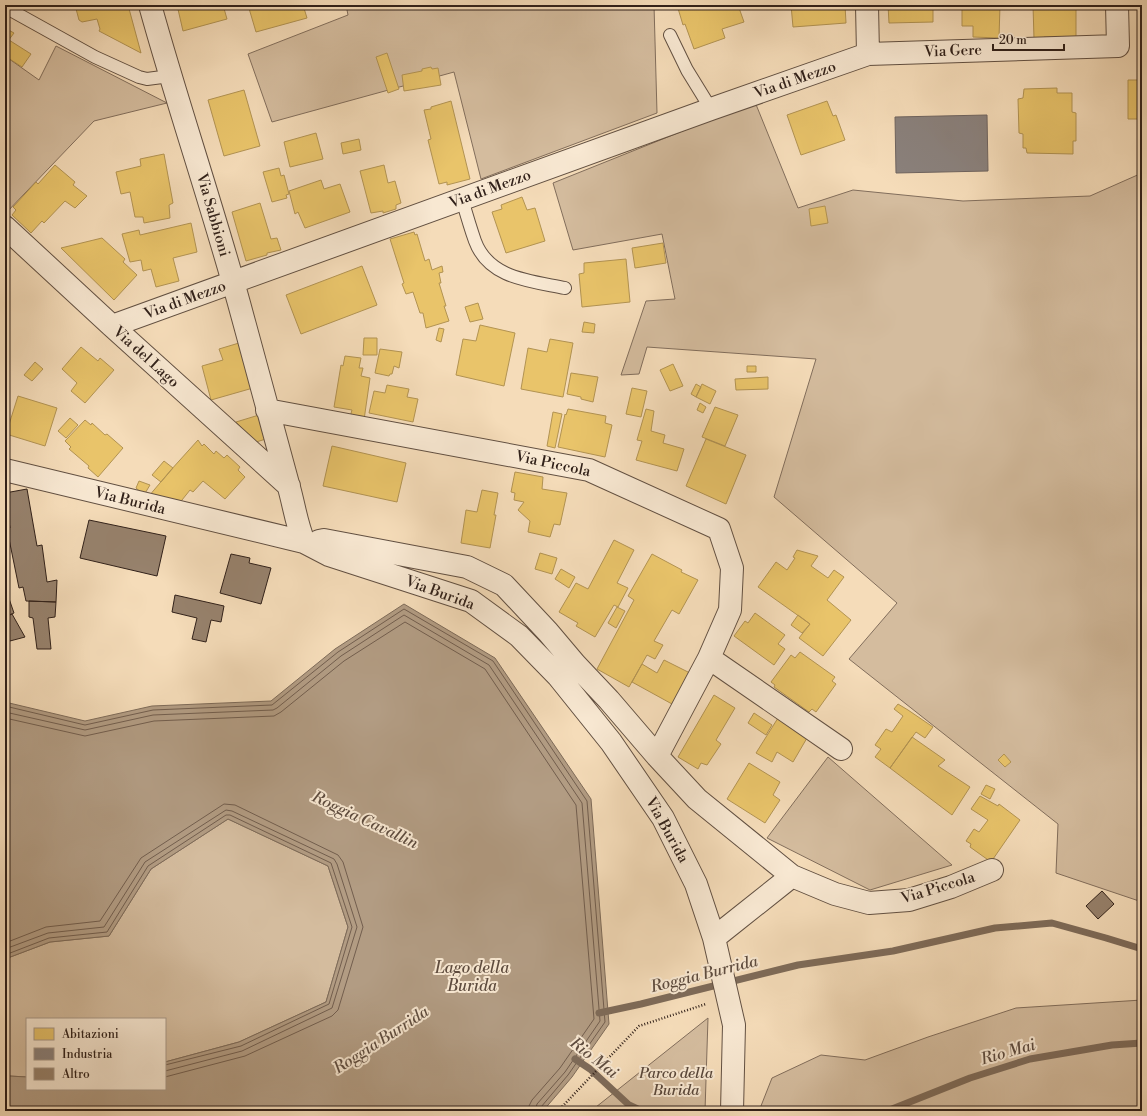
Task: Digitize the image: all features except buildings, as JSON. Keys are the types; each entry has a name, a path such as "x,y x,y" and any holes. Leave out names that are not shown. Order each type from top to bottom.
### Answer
{"street":[{"name":"Via Sabbioni","path":"150,5 233,283 289,486 297,527 304,542"},
{"path":"867,5 868,54"},
{"name":"Via Gere","path":"868,54 1118,46 1117,5"},
{"name":"Via di Mezzo","path":"112,326 711,109 868,54"},
{"name":"Via del Lago","path":"5,226 112,326 289,486"},
{"name":"Via Piccola","path":"267,410 589,470 719,529 732,568 730,610 709,658 657,756"},
{"name":"Via Burida","path":"5,470 304,542 328,555 471,601 519,636 558,676 612,742 663,818 696,884 714,938 734,1025 732,1111"},
{"name":"Via Piccola","path":"304,542 324,540 467,567 504,585 548,632 575,664 610,700 657,756 697,799 792,876 835,894 869,903 909,900 951,887 992,870"},
{"path":"709,658 841,749"},
{"path":"714,938 792,876"}],"lane":[{"path":"5,7 95,57 139,77 147,78 170,76"},
{"path":"670,35 687,70 711,109"},
{"path":"462,199 475,242 488,263 512,277 565,288"}],"path":[{"path":"558,1111 639,1026 729,1001"}],"green space":[{"path":"346,5 654,5 657,113 481,179 454,72 272,122 248,54 348,15"},
{"path":"56,46 167,103 94,121 5,214 5,56 39,80"},
{"path":"755,102 798,208 853,190 963,201 1090,196 1142,173 1142,902 1056,873 1058,824 849,659 897,603 774,497 816,359 647,347 639,374 621,375 646,301 675,299 662,234 573,250 553,183"},
{"path":"828,757 952,865 870,890 767,838"},
{"path":"228,819 328,866 348,927 326,1002 239,1042 166,1062 166,1018 26,1018 26,1077 9,1076 5,1079 5,959 50,942 109,936 151,869"},
{"path":"1142,1000 1142,1111 759,1111 772,1078 821,1055 865,1060 928,1037 1016,1008"},
{"name":"Parco della Burida","path":"708,1018 705,1111 591,1111"}],"water":[{"name":"Lago della Burida","path":"404,604 495,658 591,799 609,1024 572,1077 543,1111 5,1111 5,1079 9,1076 26,1077 26,1090 166,1090 166,1062 239,1042 326,1002 348,927 328,866 228,819 151,869 109,936 50,942 5,959 5,702 85,721 152,706 271,701 335,649"}],"waterway":[{"name":"Roggia Burrida","path":"599,1013 798,965 893,951 995,928 1052,923 1142,949"},
{"name":"Rio Mai","path":"887,1111 970,1078 1030,1059 1112,1045 1142,1043"},
{"name":"Rio Mai","path":"575,1059 590,1069 629,1105 642,1111"}],"water label":[{"name":"Roggia Cavallin","path":"365,820"}]}
